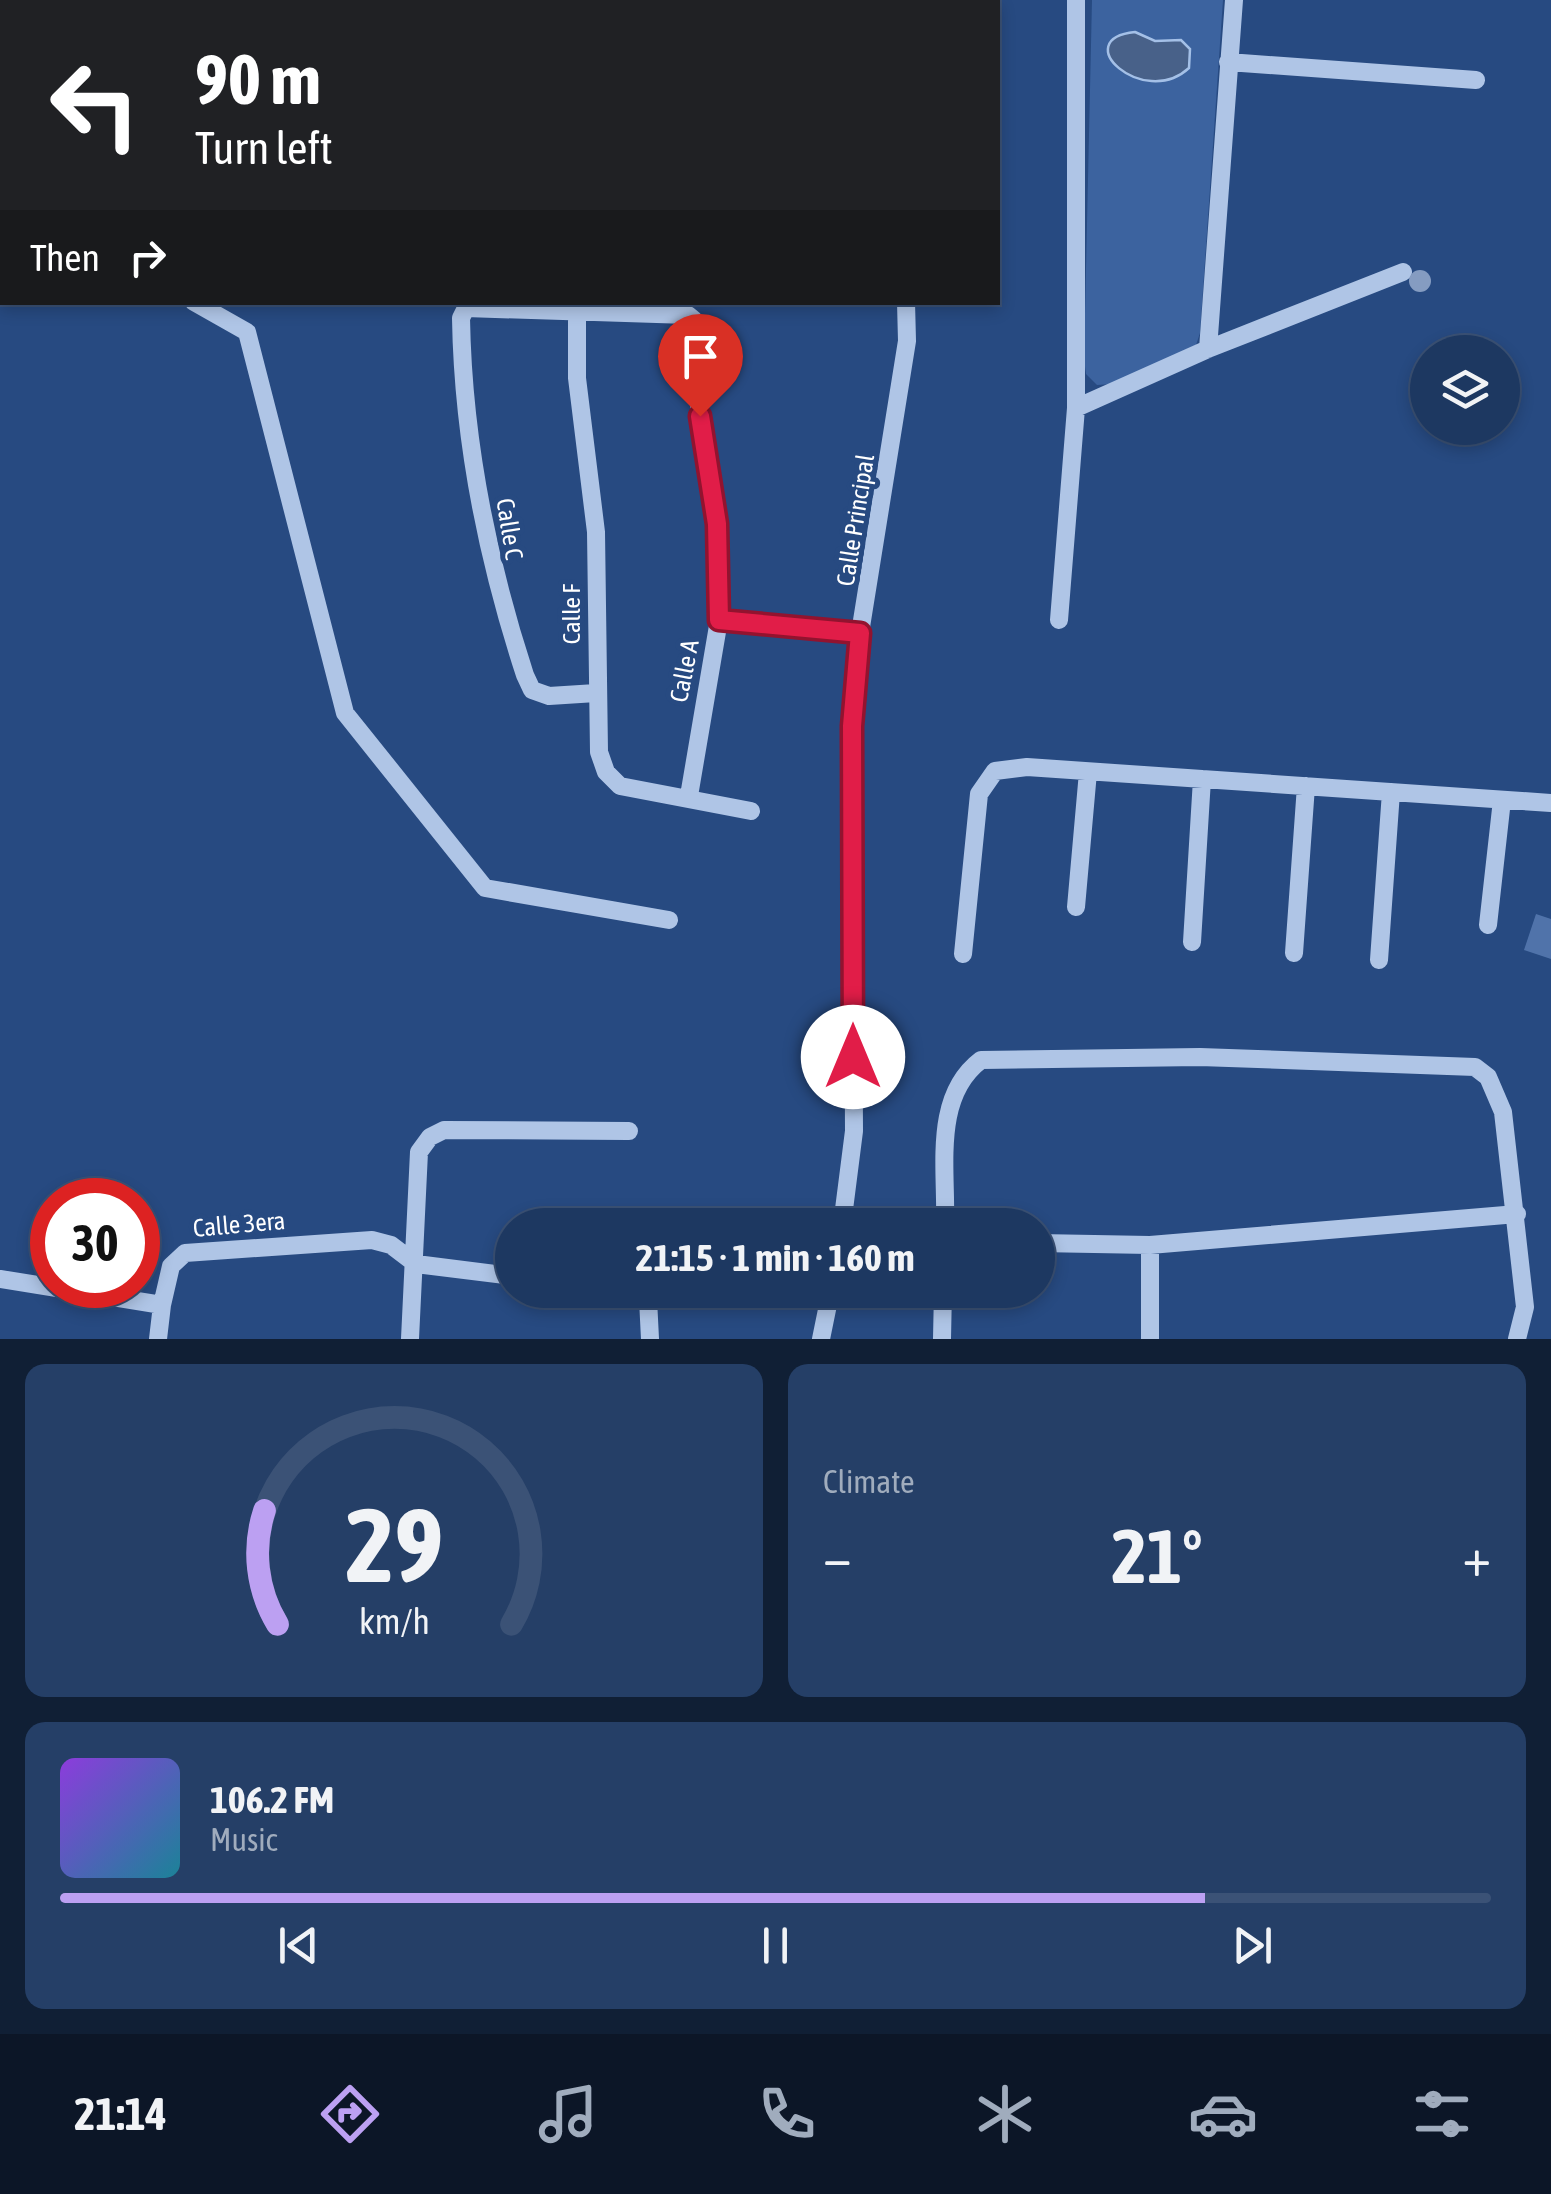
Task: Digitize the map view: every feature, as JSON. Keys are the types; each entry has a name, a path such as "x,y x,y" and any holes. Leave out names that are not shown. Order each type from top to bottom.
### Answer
{"street":[{"path":"1060,620 1076,408 1076,0"},
{"path":"1208,350 1234,0"},
{"path":"1228,62 1476,80"},
{"path":"1076,408 1403,272"},
{"path":"199,305 247,332 345,713 485,888 669,920"},
{"name":"Calle Principal","path":"844,1208 854,1131 852,726 860,633 907,342 906,305"},
{"name":"Calle C","path":"576,306 466,308 460,318 462,390 493,577 524,676 532,690 549,696 596,693"},
{"name":"Calle A","path":"576,306 692,318 700,416 717,524 719,620 688,796"},
{"name":"Calle F","path":"576,306 577,378 596,532 599,752 606,772 620,786 688,796 750,811"},
{"path":"719,620 860,633"},
{"path":"963,954 980,794 996,772 1027,767 1551,803"},
{"path":"1076,907 1088,772"},
{"path":"1192,942 1202,778"},
{"path":"1294,953 1306,786"},
{"path":"1379,960 1390,792"},
{"path":"1488,926 1502,800"},
{"path":"945,1208 948,1106 964,1074 981,1060 1200,1057 1475,1067 1488,1077 1503,1112 1525,1307 1517,1339"},
{"path":"410,1339 420,1152 430,1136 444,1130 629,1131"},
{"path":"1055,1244 1150,1244 1517,1214"},
{"name":"Calle 3era","path":"158,1339 171,1266 185,1253 372,1240 392,1245 416,1264 495,1274"},
{"path":"1150,1244 1150,1339"},
{"path":"0,1279 162,1306"},
{"path":"643,1308 650,1339"},
{"path":"821,1339 828,1308"},
{"path":"942,1339 943,1308"}],"shaded area":[{"path":"1092,0 1223,0 1200,333 1196,345 1112,384 1097,385 1086,374 1084,359"},
{"path":"1135,32 1155,41 1181,40 1190,49 1189,68 1171,79 1152,81 1119,68 1110,58 1108,46 1116,37"}],"building":[{"path":"1536,914 1551,919 1551,959 1524,950"}],"route":[{"path":"700,416 717,524 719,620 860,633 852,726 853,1057"}]}
